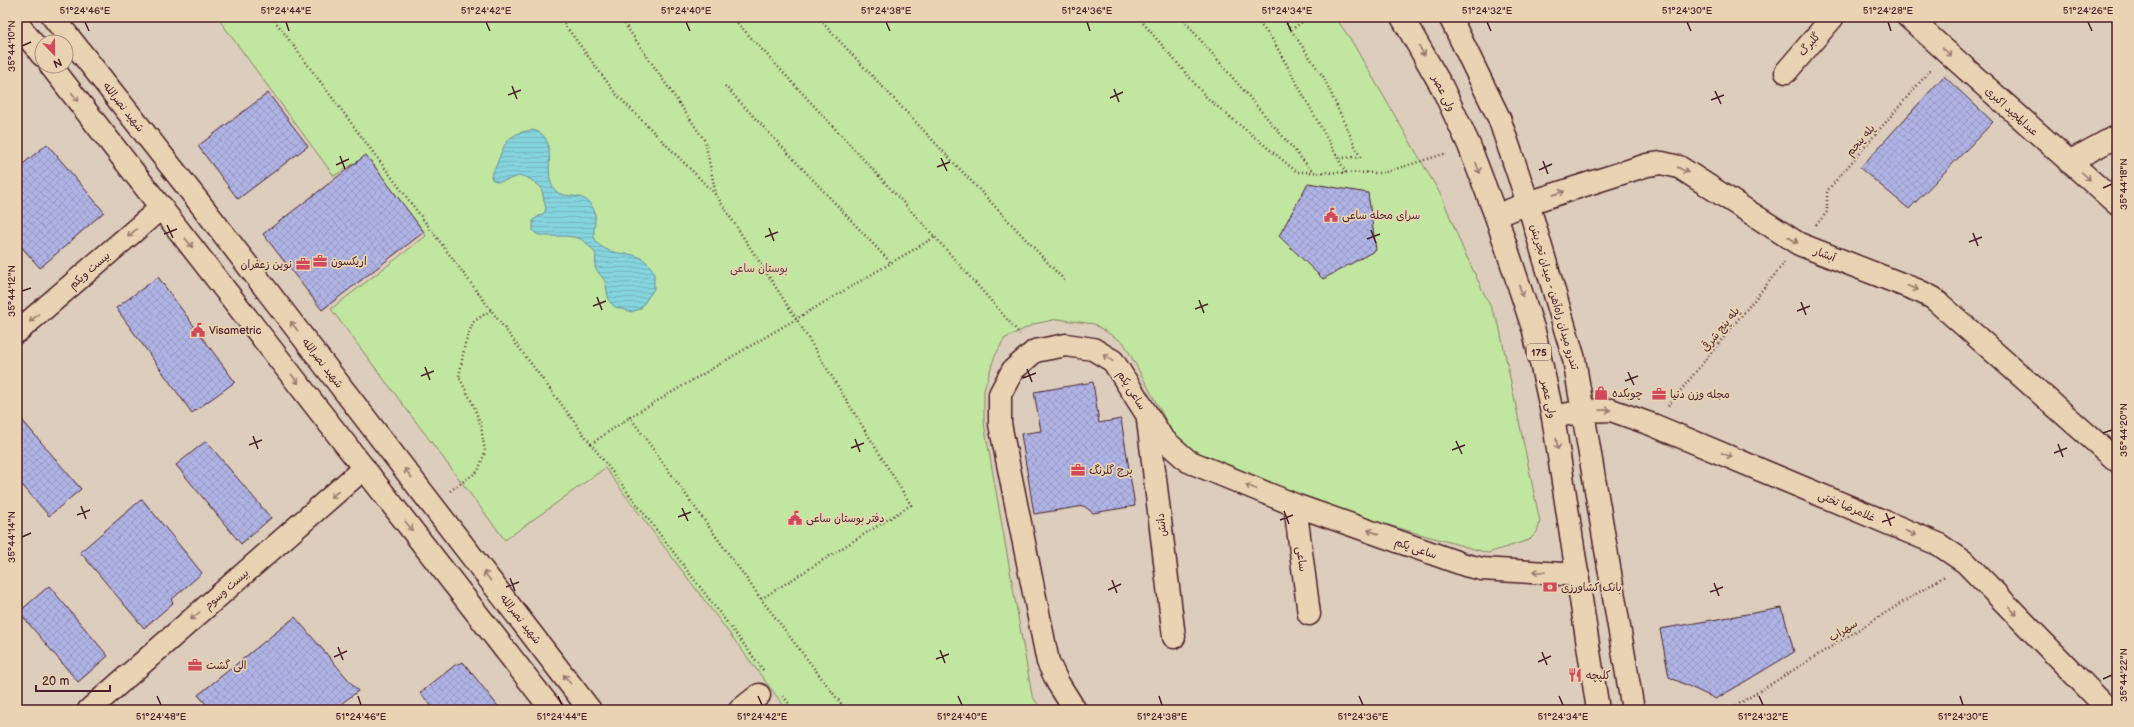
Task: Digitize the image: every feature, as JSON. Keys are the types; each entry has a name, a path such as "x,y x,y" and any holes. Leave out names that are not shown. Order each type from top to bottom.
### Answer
{"street":[{"name":"شهید نصرالله","path":"53,17 195,197 588,709"},
{"name":"ولی عصر","path":"1402,17 1442,87 1469,145 1496,216 1534,331 1553,417 1598,710"},
{"name":"تندرو میدان راه‌آهن - میدان تجریش","path":"1450,17 1499,118 1528,202 1574,359 1584,411 1632,710"},
{"name":"گلبرگ","path":"1786,72 1833,17"},
{"name":"عبدالمجید اکبری","path":"1921,21 1946,51 2117,204"},
{"path":"17,24 34,45"},
{"path":"56,74 162,207 552,710"},
{"path":"2069,162 2117,136"},
{"name":"آبشار","path":"1496,216 1528,202 1647,165 1662,163 1679,167 1696,176 1799,244 1919,291 1933,298 2117,461"},
{"name":"بیست ویکم","path":"17,332 162,207"},
{"name":"ساعی یکم","path":"1034,351 1066,345 1093,349 1113,361 1162,438 1188,461 1295,505 1482,569 1578,575"},
{"path":"1034,351 1013,370 1000,394 1000,424 1048,662 1058,683 1075,710"},
{"name":"غلامرضا تختی","path":"1553,417 1584,411 1611,410 1653,424 1938,544 1966,563 2109,710"},
{"name":"دانش","path":"1147,414 1174,636"},
{"name":"بیست وسوم","path":"89,710 388,447"},
{"name":"ساعی","path":"1295,505 1309,614"},
{"path":"740,710 769,693"}],"path":[{"path":"272,17 591,444 765,672"},
{"path":"559,17 616,94 716,195 797,320 911,504 761,599"},
{"path":"620,17 705,141 716,195"},
{"path":"732,17 935,237 1034,351"},
{"path":"817,17 1065,281"},
{"path":"1138,17 1207,98 1297,172 1383,173 1432,159"},
{"path":"1181,17 1313,172"},
{"path":"1254,17 1273,40 1346,173"},
{"path":"1282,17 1324,78 1360,157 1338,158"},
{"path":"1292,30 1309,17"},
{"name":"پله پنجم","path":"1799,244 1827,212 1827,191 1946,51"},
{"path":"725,86 891,263"},
{"path":"591,444 630,417 797,320 935,237"},
{"name":"پله پنج شرقی","path":"1653,424 1799,244"},
{"path":"432,504 478,471 485,452 481,426 474,406 459,377 465,344 473,322 491,310"},
{"path":"630,417 761,599 846,710"},
{"name":"سهراب","path":"1729,710 1966,563"},
{"path":"769,693 794,710"}],"green space":[{"name":"بوستان ساعی","path":"217,17 1335,17 1351,40 1442,197 1463,249 1499,325 1540,522 1537,532 1529,540 1488,553 1294,499 1181,448 1124,343 1094,324 1058,319 1034,324 1004,339 994,358 984,390 984,423 1032,696 1042,710 787,710 605,468 505,540 331,309 426,236 424,232 366,156 334,176"}],"water":[{"path":"533,130 542,134 547,141 549,149 550,177 552,185 556,191 560,194 585,199 593,208 595,213 594,234 597,243 609,251 630,254 642,259 654,272 654,289 640,309 631,312 615,307 609,301 605,281 595,268 596,254 585,242 565,236 543,236 533,231 533,220 544,213 546,209 541,187 523,176 498,182 492,179 491,176 501,152 508,140 522,132"}],"building":[{"path":"1944,76 1993,122 1909,209 1860,168"},
{"path":"268,93 308,146 238,199 198,146"},
{"path":"47,144 104,212 40,268 17,242 17,169"},
{"path":"366,155 424,232 322,310 263,234"},
{"name":"سرای محله ساعی","path":"1308,183 1368,193 1376,250 1323,279 1279,236"},
{"path":"158,277 235,382 192,413 116,308"},
{"name":"برج گلرنگ","path":"1093,382 1099,423 1121,419 1135,506 1093,513 1084,506 1034,514 1021,434 1041,431 1034,392"},
{"path":"17,414 81,489 49,516 17,479"},
{"path":"206,441 271,518 241,544 176,465"},
{"path":"142,499 202,573 171,600 173,603 144,628 80,552"},
{"path":"49,586 108,656 78,682 19,612"},
{"path":"1782,608 1794,652 1716,699 1669,677 1660,629"},
{"path":"295,617 358,691 333,710 211,710 198,695"},
{"path":"463,662 501,710 435,710 420,693 455,665"}],"place":[{"name":"سرای محله ساعی","path":"1331,215"},
{"name":"اریکسون","path":"320,261"},
{"name":"نوین زعفران","path":"303,264"},
{"name":"Visametric","path":"198,330"},
{"name":"چوبکده","path":"1601,393"},
{"name":"مجله وزن دنیا","path":"1659,394"},
{"name":"برج گلرنگ","path":"1078,470"},
{"name":"دفتر بوستان ساعی","path":"795,518"},
{"name":"بانک کشاورزی","path":"1550,587"},
{"name":"الی گشت","path":"195,665"},
{"name":"کلپچه","path":"1575,675"}]}
